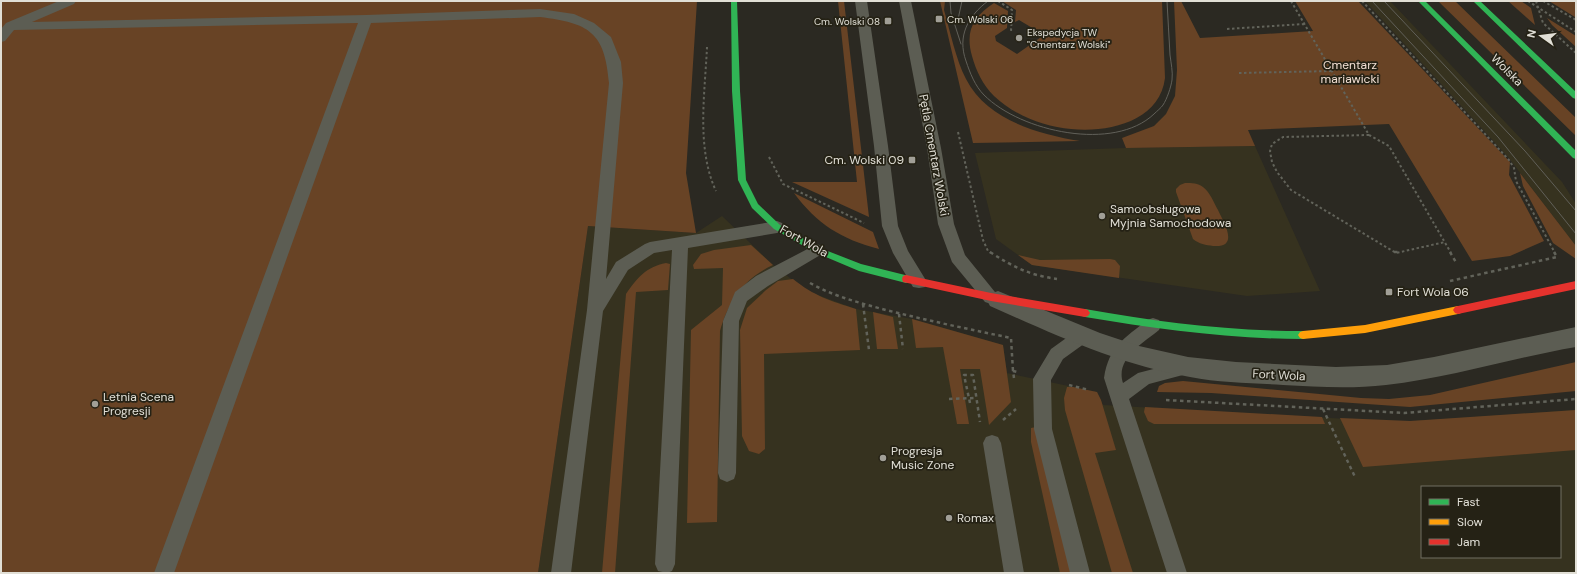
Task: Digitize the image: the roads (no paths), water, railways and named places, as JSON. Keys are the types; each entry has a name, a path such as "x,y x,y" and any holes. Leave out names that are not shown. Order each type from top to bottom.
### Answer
{"street":[{"name":"Fort Wola","path":"734,1 736,91 742,180 755,206 777,227 817,250 859,267 991,298 1193,331 1240,335 1292,336 1327,334 1384,326 1576,285"},
{"name":"Wolska","path":"1420,1 1576,156"},
{"path":"1476,1 1576,96"},
{"name":"Fort Wola","path":"991,298 1082,336 1123,350 1188,367 1243,373 1316,377 1379,376 1410,372 1576,336"}],"lane":[{"path":"1,38 10,26 70,1"},
{"path":"861,1 881,146 890,226 900,253 919,282"},
{"name":"Pętla Cmentarz Wolski","path":"905,1 934,148 946,224 958,258 991,298"},
{"path":"10,26 366,19 540,13 570,17 590,26 606,40 614,62 616,83 595,310 561,573"},
{"path":"164,573 366,19"},
{"path":"595,310 622,266 650,248 777,227"},
{"path":"665,564 680,244"},
{"path":"727,473 731,320 742,297 762,281 817,250"},
{"path":"1153,325 1123,350 1115,364 1113,378 1120,396 1130,434 1178,573"},
{"path":"1080,573 1043,429 1042,379 1057,354 1082,336"},
{"path":"1120,396 1144,378 1188,367"},
{"path":"992,443 1014,573"}],"tram line":[{"path":"950,1 951,13 961,44"},
{"path":"957,24 962,1"},
{"path":"988,1 970,20 966,27 963,43 969,70 975,83 984,95 1000,108 1021,119 1068,133 1092,134 1116,132 1137,126 1154,114 1164,102 1170,89 1172,77 1167,1"},
{"path":"1372,1 1498,137 1576,234"},
{"path":"1384,1 1525,151 1576,211"}],"place":[{"name":"Cm. Wolski 06","path":"939,19"},
{"name":"Cm. Wolski 08","path":"888,21"},
{"name":"Ekspedycja TW \"Cmentarz Wolski\"","path":"1019,38"},
{"name":"Cm. Wolski 09","path":"912,160"},
{"name":"Samoobsługowa Myjnia Samochodowa","path":"1102,216"},
{"name":"Fort Wola 06","path":"1389,292"},
{"name":"Letnia Scena Progresji","path":"95,404"},
{"name":"Progresja Music Zone","path":"883,458"},
{"name":"Romax","path":"949,518"}],"park label":[{"name":"Cmentarz mariawicki","path":"1350,72"}]}
